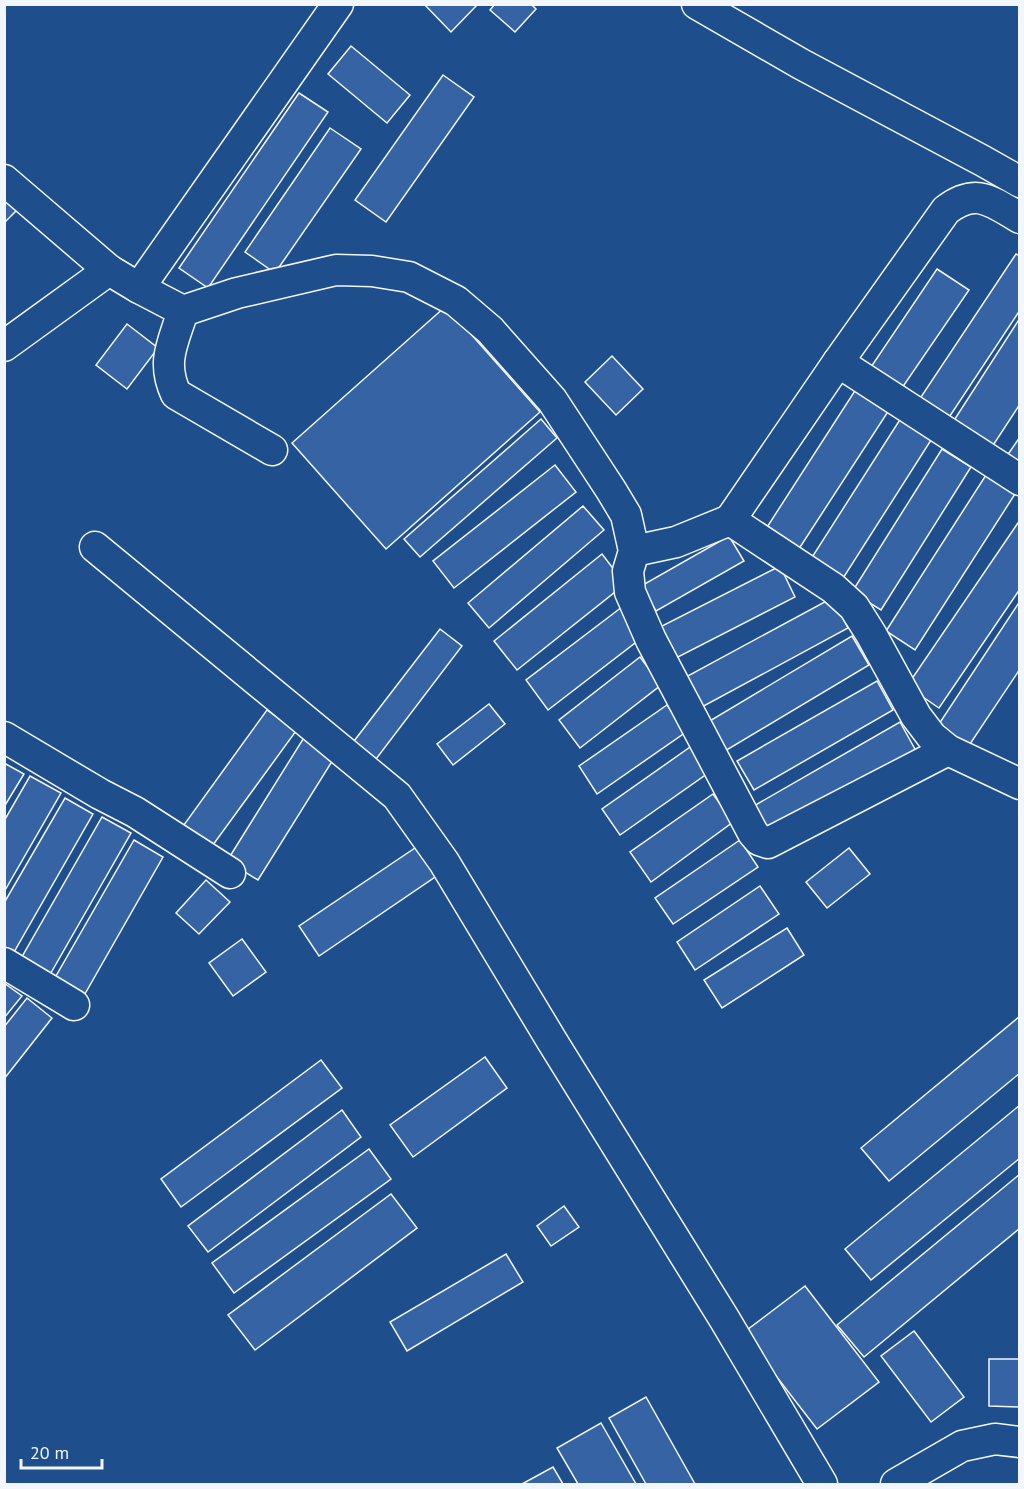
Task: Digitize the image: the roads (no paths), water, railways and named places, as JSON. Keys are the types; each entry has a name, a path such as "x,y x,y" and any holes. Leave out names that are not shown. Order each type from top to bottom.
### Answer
{"street":[{"path":"139,288 338,4"},
{"path":"697,4 801,64 1020,182"},
{"path":"4,180 109,270 183,311 237,293 336,270 372,271 409,277 456,301 490,330 552,400 626,515 634,551 628,570 630,592 651,640 753,833 759,840 768,843 948,750"},
{"path":"634,551 676,542 730,520 946,210 959,200 975,197 986,198 1020,218"},
{"path":"4,346 109,270"},
{"path":"183,311 168,359 169,378 176,394 272,450"},
{"path":"838,362 1020,480"},
{"path":"730,520 833,588 854,607 872,634 915,716 932,737 948,750 1020,784"},
{"path":"95,547 397,796 444,862 725,1320 822,1485"},
{"path":"4,737 135,812 230,873"},
{"path":"4,963 74,1005"},
{"path":"896,1485 962,1446 995,1439 1020,1442"}]}
